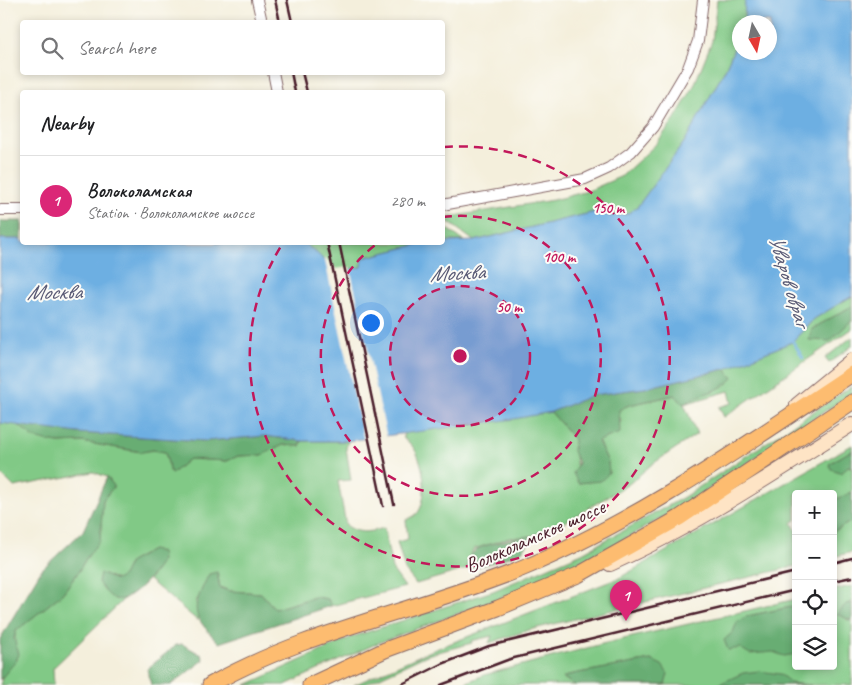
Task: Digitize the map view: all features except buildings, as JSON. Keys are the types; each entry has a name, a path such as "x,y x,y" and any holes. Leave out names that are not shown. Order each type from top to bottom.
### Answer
{"main road":[{"path":"783,419 802,399 852,360"},
{"name":"Волоколамское шоссе","path":"210,685 275,653 329,633 481,585 567,549 657,501 852,374"},
{"path":"578,575 679,518 852,402"},
{"path":"310,685 385,650 498,608 647,547 712,512 852,424"}],"street":[{"path":"257,0 262,20"},
{"path":"445,204 584,178 609,168 630,152 653,127 688,68 698,41 703,0"},
{"path":"274,75 277,90"},
{"path":"0,210 20,210"}],"green space":[{"path":"717,0 745,0 744,15 732,15 732,54 725,70 685,141 638,206 627,214 610,216 595,212 474,241 445,219 445,218 553,200 588,191 622,176 655,145 674,120 693,88 712,41"},
{"path":"0,221 20,221 20,239 0,239"},
{"path":"445,227 464,241 445,241"},
{"path":"306,245 415,245 363,258 362,267 334,272 318,254"},
{"path":"852,296 852,306 812,329 852,320 852,329 724,417 719,407 732,403 729,391 684,404 697,434 651,465 629,484 553,529 531,536 509,538 474,549 468,558 467,569 416,584 405,570 397,542 408,539 406,520 415,516 419,511 424,494 424,483 423,472 416,452 411,444 404,439 403,433 551,412 574,439 578,483 589,482 609,473 608,462 598,441 621,422 618,410 629,405 676,395 683,404 703,393 714,391 733,378 725,369 792,342 814,319"},
{"path":"852,306 852,320 830,341 809,340 812,329"},
{"path":"852,337 852,346 829,363 825,358"},
{"path":"725,369 733,378 728,383 683,404 675,395 629,405 619,410 620,433 598,441 608,462 609,473 601,481 578,483 573,473 578,463 573,451 574,439 551,412 593,395 645,388"},
{"path":"852,386 852,393 688,503 559,574 506,596 378,643 285,685 246,685 352,637 493,591 582,553 684,497"},
{"path":"0,423 16,423 34,438 58,443 82,442 141,452 153,450 165,452 171,474 189,459 227,461 238,456 262,455 283,445 300,446 302,441 348,441 346,448 351,480 338,481 346,525 360,531 384,528 392,569 405,587 331,606 328,599 315,597 275,609 261,593 230,591 220,587 217,572 196,601 198,621 149,580 153,574 152,550 130,562 123,577 116,580 109,576 115,599 124,599 53,668 54,685 0,685 4,673 16,661 16,631 62,594 100,540 103,500 114,486 107,477 93,472 14,487 0,473"},
{"path":"16,423 78,433 206,441 265,436 302,441 300,446 283,445 262,455 238,456 227,461 189,459 171,474 165,452 153,450 142,452 82,442 58,443 46,441 34,438"},
{"path":"852,445 852,450 829,464 852,467 852,492 837,499 837,490 792,490 792,567 529,630 489,643 492,636 471,641 472,643 427,655 363,685 354,685 423,654 619,578"},
{"path":"852,450 852,467 848,466 842,473 831,469 829,464"},
{"path":"107,477 114,486 103,500 100,540 62,594 16,631 14,639 19,654 16,661 0,680 0,639 41,570 83,531"},
{"path":"852,492 852,521 837,530 837,499"},
{"path":"852,521 852,552 837,556 837,530"},
{"path":"531,536 527,545 520,552 479,567 467,569 472,553 479,548"},
{"path":"152,550 161,552 162,560 149,579 128,597 115,599 98,582 100,573 116,580 123,576 130,562"},
{"path":"217,572 220,588 230,591 261,593 275,609 315,597 328,599 331,606 219,643 203,625 196,611 199,596 209,574"},
{"path":"852,586 852,603 846,604 847,620 852,621 852,685 596,685 651,660 573,674 563,678 575,685 460,685 484,675 602,644 792,600 792,607 747,616 792,638 792,670 837,670 837,589"},
{"path":"852,603 852,621 837,614 846,604"},
{"path":"792,607 792,655 784,656 773,652 750,654 740,648 728,650 724,640 733,632 737,622 747,616"},
{"path":"182,644 202,655 204,660 171,685 151,685 147,669 176,645"},
{"path":"651,660 662,665 668,674 665,685 575,685 563,678 573,674"},
{"path":"759,671 780,674 791,683 811,685 717,685 743,673"}],"water":[{"name":"Москва","path":"745,0 852,0 852,296 814,319 792,342 725,369 645,388 593,395 551,412 514,419 347,441 302,441 265,436 206,441 78,433 0,423 0,239 20,239 20,245 306,245 335,272 362,267 363,258 415,245 445,245 445,242 474,241 595,212 610,216 627,214 638,206 685,141 725,70 732,54 732,60 777,60 777,15 744,15"}],"pier":[{"path":"324,256 336,269 350,267 387,438 364,441"}],"waterway":[{"name":"Уваров овраг","path":"792,340 803,358"}],"railway":[{"path":"275,0 280,20"},
{"path":"287,0 292,20"},
{"path":"292,75 295,90"},
{"path":"303,75 306,90"},
{"path":"328,245 383,506"},
{"path":"340,245 394,504"},
{"path":"837,562 852,558"},
{"path":"400,685 442,664 489,646 792,573"},
{"path":"837,580 852,577"},
{"path":"441,685 510,659 792,591"}],"place":[{"name":"Волоколамская","path":"626,621"}]}
